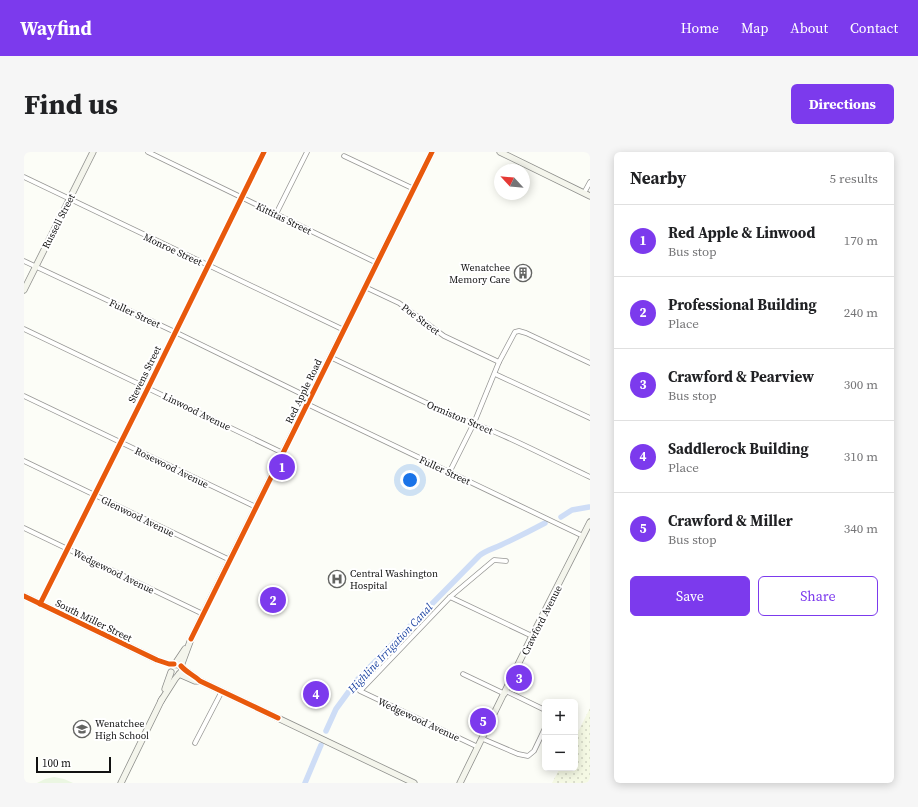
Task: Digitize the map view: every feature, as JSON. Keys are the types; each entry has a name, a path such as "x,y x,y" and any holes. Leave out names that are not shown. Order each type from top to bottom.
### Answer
{"street":[{"name":"Russell Street","path":"24,290 93,152"},
{"name":"Kittitas Street","path":"148,152 377,263"},
{"name":"Stevens Street","path":"40,604 264,152"},
{"path":"276,214 307,152"},
{"name":"Red Apple Road","path":"178,665 432,152"},
{"path":"500,152 587,194 590,182"},
{"path":"344,156 414,189"},
{"name":"Monroe Street","path":"24,177 344,330"},
{"name":"Fuller Street","path":"24,261 175,332 450,472 586,535"},
{"name":"Poe Street","path":"365,287 399,303 444,336 499,362"},
{"name":"Linwood Avenue","path":"24,329 283,452"},
{"path":"450,472 474,423 499,362 515,332 522,331 590,363"},
{"name":"Ormiston Street","path":"330,357 454,416 474,423 590,477"},
{"path":"495,374 590,418"},
{"name":"Rosewood Avenue","path":"24,396 256,507"},
{"name":"Glenwood Avenue","path":"24,461 230,560"},
{"name":"Crawford Avenue","path":"460,783 483,739 532,636 586,535 590,522"},
{"name":"Wedgewood Avenue","path":"24,528 203,614"},
{"path":"506,561 494,560 450,596 532,636"},
{"name":"South Miller Street","path":"24,596 157,660 178,665 200,681 414,783"},
{"name":"Wedgewood Avenue","path":"450,596 360,691 478,747"},
{"name":"South Miller Street","path":"157,660 171,672"},
{"path":"121,783 161,700 171,672 171,666 178,665 181,672 161,700"},
{"path":"171,672 175,675 179,674"},
{"name":"South Miller Street","path":"179,674 195,681 200,681"},
{"path":"463,674 542,709"},
{"path":"195,743 222,691"},
{"path":"483,739 518,754 528,756 534,751 542,734"}],"green space":[{"path":"590,708 590,783 552,783 558,771 578,771 578,732"},
{"path":"54,777 64,779 73,783 37,783"}],"waterway":[{"name":"Highline Irrigation Canal","path":"561,517 572,510 589,507"},
{"name":"Highline Irrigation Canal","path":"326,731 336,709 358,679 479,556 545,523"},
{"name":"Highline Irrigation Canal","path":"305,783 321,745"}],"cycle path":[{"path":"40,604 264,152"},
{"path":"191,639 432,152"},
{"path":"24,596 157,660 174,664"},
{"path":"181,666 200,681 278,718"}],"place":[{"name":"Wenatchee Memory Care","path":"523,273"},
{"name":"Red Apple & Linwood","path":"282,467"},
{"name":"Central Washington Hospital","path":"337,579"},
{"name":"Professional Building","path":"273,600"},
{"name":"Crawford & Pearview","path":"519,678"},
{"name":"Saddlerock Building","path":"316,694"},
{"name":"Crawford & Miller","path":"483,721"},
{"name":"Wenatchee High School","path":"82,729"}]}
